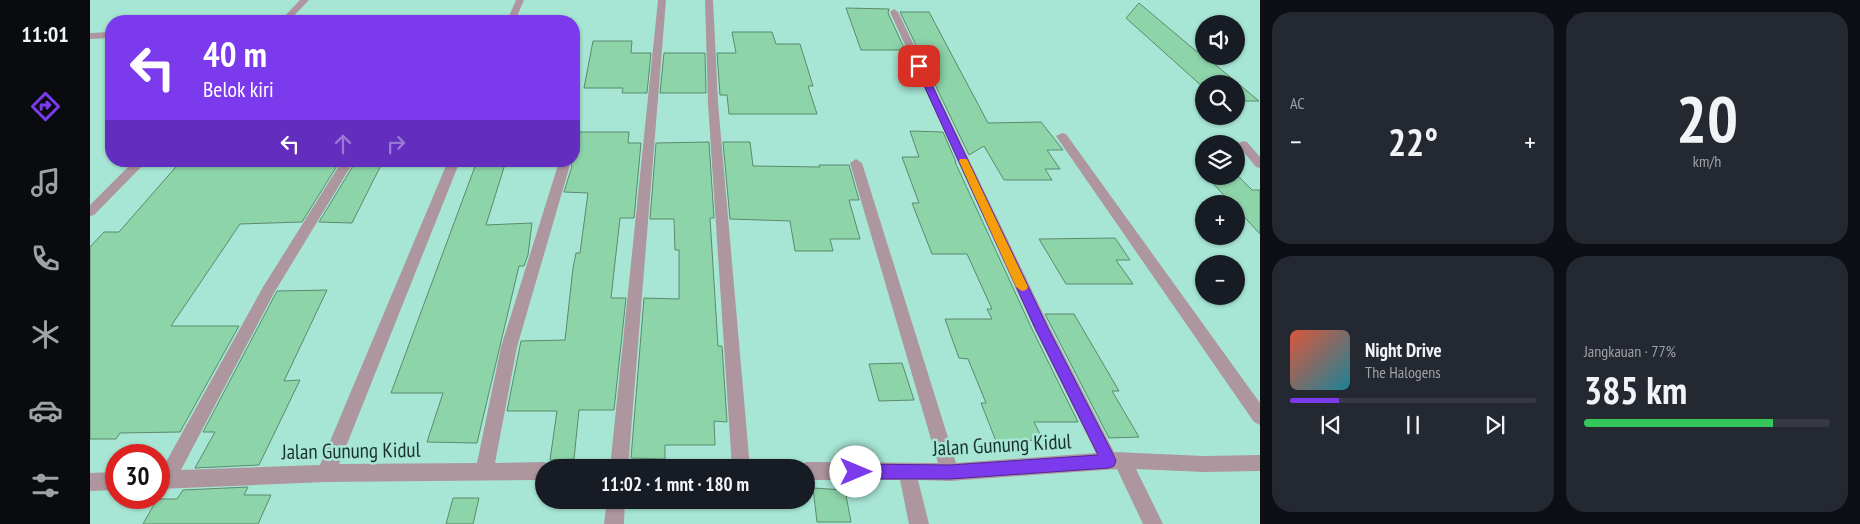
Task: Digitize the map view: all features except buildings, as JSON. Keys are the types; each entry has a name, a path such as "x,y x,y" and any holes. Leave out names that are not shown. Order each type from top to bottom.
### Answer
{"street":[{"path":"290,15 305,0"},
{"path":"514,15 520,0"},
{"path":"620,459 662,0"},
{"path":"708,0 713,103 740,459"},
{"path":"894,12 1042,328 1115,461 1153,524"},
{"path":"90,36 105,35"},
{"path":"1062,136 1260,416"},
{"path":"1245,146 1260,164"},
{"path":"856,163 950,472"},
{"path":"90,212 136,167"},
{"path":"170,467 268,292 344,167"},
{"path":"326,473 452,167"},
{"path":"485,470 509,347 563,167"},
{"name":"Jalan Gunung Kidul","path":"815,471 950,472 1115,461 1204,464 1260,463"},
{"name":"Jalan Gunung Kidul","path":"170,480 326,473 535,470"},
{"path":"907,472 919,524"},
{"path":"90,482 105,481"},
{"path":"614,524 615,509"}],"slow traffic":[{"path":"964,161 1022,287"}],"route":[{"path":"856,472 950,472 1109,461 1042,328 919,66"}]}
